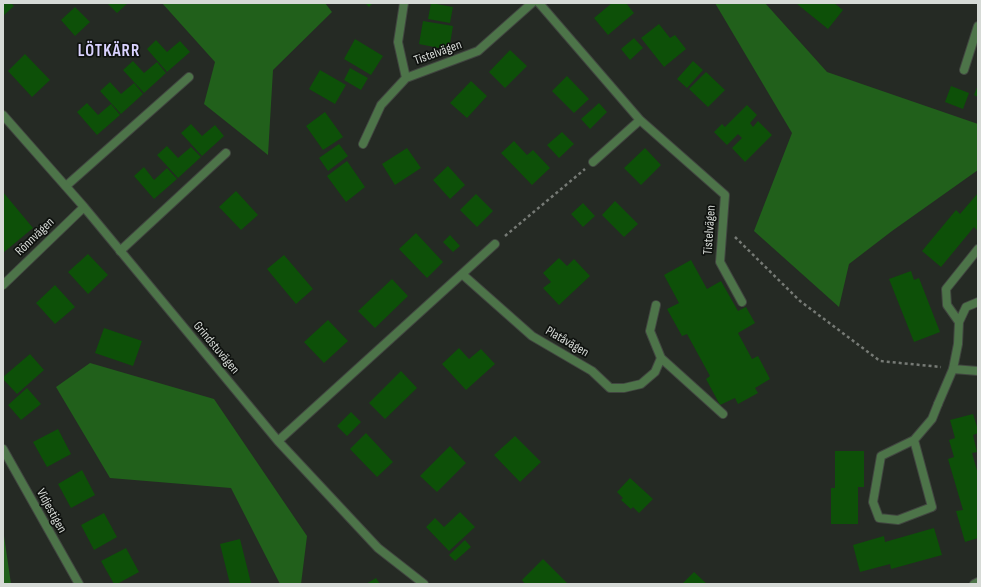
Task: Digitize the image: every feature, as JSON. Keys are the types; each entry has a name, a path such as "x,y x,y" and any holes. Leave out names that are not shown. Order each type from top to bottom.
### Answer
{"street":[{"name":"Tistelvägen","path":"404,3 398,42 406,78"},
{"name":"Tistelvägen","path":"363,144 382,105 406,78 478,51 532,3"},
{"name":"Tistelvägen","path":"539,3 640,120 725,195 720,262 742,302"},
{"path":"964,70 978,26"},
{"path":"66,186 189,77"},
{"name":"Grindstuvägen","path":"3,115 84,207 278,441 378,548 424,584"},
{"path":"593,162 640,120"},
{"path":"120,251 226,153"},
{"name":"Rönnvägen","path":"3,285 84,207"},
{"path":"278,441 495,244"},
{"path":"959,322 947,304 946,289 978,249"},
{"name":"Platåvägen","path":"462,274 532,336 592,371 610,388 624,388 641,384 656,372 661,358"},
{"path":"914,440 932,507 898,520 879,518 873,502 881,456 914,440 932,419 954,369 958,344 959,322 966,307 978,302"},
{"path":"656,305 650,331 661,358 723,414"},
{"path":"954,369 978,371"},
{"name":"Vidjestigen","path":"3,449 79,584"},
{"path":"974,584 978,582"}],"path":[{"path":"495,244 593,162"},
{"path":"722,225 800,301 880,361 954,369"}],"green space":[{"path":"162,3 325,3 332,12 273,70 268,155 204,104 215,62"},
{"path":"715,3 765,3 827,72 978,124 978,170 892,231 849,264 839,307 754,231 792,133"},
{"path":"90,363 214,399 307,536 301,584 280,584 231,488 110,478 56,387"},
{"path":"3,529 11,584 3,584"}],"building":[{"path":"3,3 11,3 14,6 3,16"},
{"path":"107,3 128,3 117,13"},
{"path":"365,3 373,3 369,7"},
{"path":"431,3 453,7 450,23 428,19"},
{"path":"612,3 626,3 634,13 608,35 594,18"},
{"path":"834,3 843,10 828,29 797,4"},
{"path":"75,7 90,22 75,36 61,20"},
{"path":"423,21 453,26 449,50 419,44"},
{"path":"659,24 670,38 675,35 686,49 664,67 641,38"},
{"path":"634,38 643,48 630,60 621,49"},
{"path":"355,39 383,56 371,75 344,59"},
{"path":"156,40 167,52 180,41 190,52 167,72 147,49"},
{"path":"510,50 527,66 505,88 489,72"},
{"path":"25,54 50,80 32,97 8,71"},
{"path":"133,61 144,73 157,62 166,73 144,93 123,70"},
{"path":"693,61 703,70 687,88 677,79"},
{"path":"350,68 368,78 361,90 344,80"},
{"path":"320,70 346,85 335,104 309,89"},
{"path":"706,72 725,90 708,107 689,89"},
{"path":"567,76 589,99 574,113 552,91"},
{"path":"471,81 487,96 467,118 450,103"},
{"path":"110,82 121,94 134,83 143,94 121,114 100,91"},
{"path":"978,85 978,97 974,95"},
{"path":"951,86 969,93 963,109 945,102"},
{"path":"87,103 98,115 111,104 120,115 97,135 77,112"},
{"path":"599,103 607,112 590,129 581,119"},
{"path":"747,105 757,115 750,123 753,127 758,121 772,135 745,162 732,148 742,138 738,134 727,145 714,132 722,124 725,127"},
{"path":"325,112 343,137 323,150 306,126"},
{"path":"191,124 202,136 215,125 224,136 202,156 181,133"},
{"path":"562,132 574,144 559,158 547,145"},
{"path":"514,141 527,155 533,150 550,168 532,185 501,153"},
{"path":"339,144 348,156 328,171 319,158"},
{"path":"167,146 178,158 191,147 201,157 178,178 157,155"},
{"path":"407,148 421,168 395,185 382,164"},
{"path":"645,148 661,165 641,185 624,168"},
{"path":"347,161 365,187 346,202 327,176"},
{"path":"448,166 465,185 450,199 433,180"},
{"path":"144,167 154,180 167,168 177,179 154,199 134,176"},
{"path":"236,191 258,215 241,230 219,207"},
{"path":"3,192 33,228 3,253"},
{"path":"978,193 978,231 974,227 941,267 922,251 956,210 960,214"},
{"path":"476,194 493,211 477,227 460,210"},
{"path":"615,201 638,224 624,237 602,215"},
{"path":"583,203 595,216 583,227 571,214"},
{"path":"416,233 443,262 427,278 399,249"},
{"path":"450,235 460,246 453,252 443,242"},
{"path":"88,254 108,275 88,294 68,272"},
{"path":"284,255 313,289 296,304 267,269"},
{"path":"559,258 567,266 574,259 590,276 559,305 543,288 551,282 543,273"},
{"path":"691,260 707,289 721,281 738,311 746,307 755,323 738,333 752,359 758,356 770,379 755,388 758,393 738,404 735,398 720,405 706,379 710,376 687,334 682,336 667,309 679,303 664,275"},
{"path":"911,271 914,280 919,278 940,332 914,342 889,279"},
{"path":"392,279 408,296 375,328 358,311"},
{"path":"55,285 75,307 55,324 36,303"},
{"path":"328,320 348,341 324,363 304,342"},
{"path":"104,328 142,341 133,366 95,353"},
{"path":"459,348 469,359 481,349 495,364 466,390 442,364"},
{"path":"30,354 44,370 17,394 3,379 3,377"},
{"path":"401,371 417,388 385,419 369,403"},
{"path":"27,388 41,404 21,420 8,405"},
{"path":"351,412 361,422 347,436 337,426"},
{"path":"973,414 978,430 978,433 973,435 977,452 972,453 978,474 978,538 965,542 956,511 963,510 948,459 954,457 949,440 955,438 950,420"},
{"path":"58,429 71,454 47,467 33,442"},
{"path":"366,433 393,462 377,477 350,449"},
{"path":"515,436 541,462 520,482 494,455"},
{"path":"450,446 466,463 437,492 420,476"},
{"path":"835,451 864,451 864,487 858,487 858,524 831,524 831,488 835,488"},
{"path":"82,470 95,495 71,508 58,484"},
{"path":"630,478 653,499 639,513 633,507 631,509 621,500 623,498 617,492"},
{"path":"460,512 475,527 449,551 426,527 435,518 444,527"},
{"path":"104,513 117,537 94,550 81,525"},
{"path":"934,528 942,555 891,569 890,564 860,572 853,545 884,536 885,542"},
{"path":"240,539 251,583 230,584 220,544"},
{"path":"465,540 471,547 455,561 449,555"},
{"path":"126,548 139,572 117,584 114,584 101,561"},
{"path":"543,559 568,584 525,584 522,580"},
{"path":"694,572 707,584 682,584"},
{"path":"376,578 380,584 366,584"}],"district":[{"name":"LÖTKÄRR","path":"109,52"}]}
